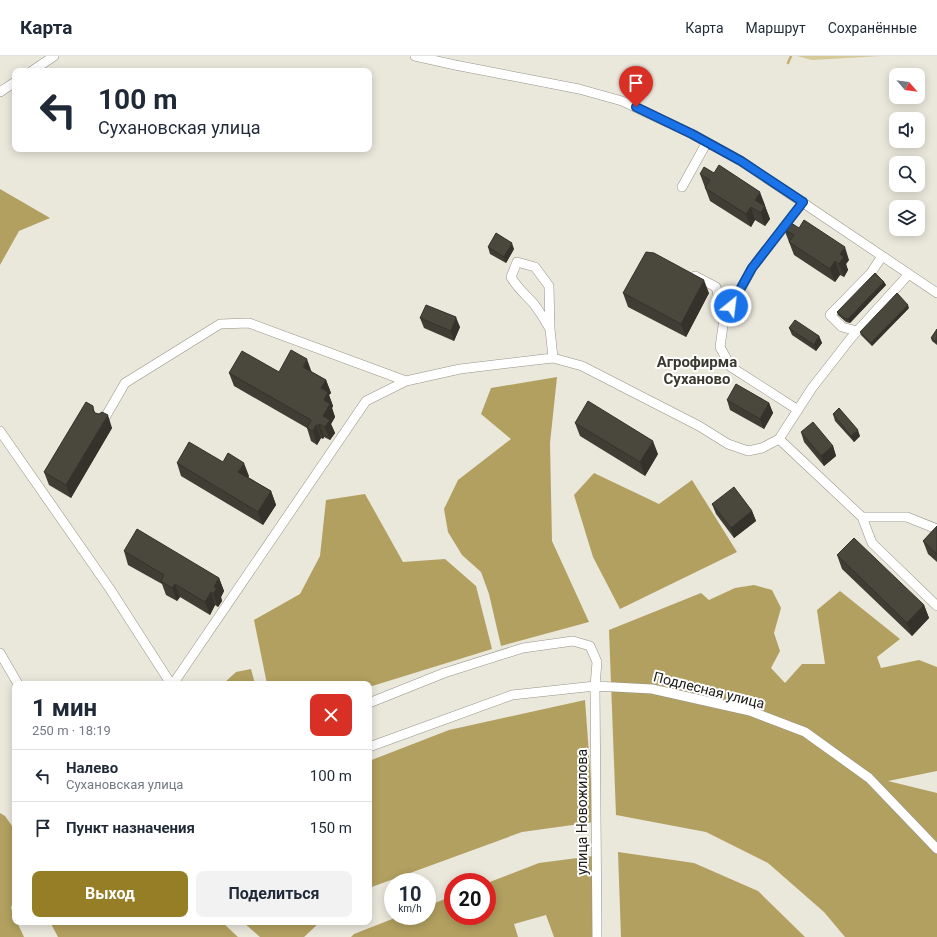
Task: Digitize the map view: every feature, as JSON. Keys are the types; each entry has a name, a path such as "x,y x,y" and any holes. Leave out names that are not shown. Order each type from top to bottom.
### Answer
{"street":[{"path":"36,68 54,56"},
{"path":"415,56 579,89 622,101 707,142 741,161 908,275 937,293"},
{"path":"0,92 12,84"},
{"path":"682,188 707,142"},
{"path":"798,410 731,367 720,347 724,319 752,268 803,202"},
{"path":"857,331 842,327 830,315 871,273 882,256"},
{"path":"550,329 537,308 517,287 511,277 517,262 535,267 548,286 553,358"},
{"path":"683,270 716,287 724,319"},
{"path":"174,681 366,401 406,381 460,369 553,358 582,366 699,426 728,444 748,450 762,448 779,439 812,388 857,331 908,275"},
{"path":"103,421 125,383 220,324 250,323 406,381"},
{"path":"0,430 110,589 170,681"},
{"path":"779,439 862,517 872,543 937,606"},
{"path":"862,517 907,517 937,529"},
{"name":"улица Новожилова","path":"372,702 444,673 523,648 573,641 590,646 597,662 595,686 597,937"},
{"path":"0,653 16,681"},
{"name":"Подлесная улица","path":"372,746 512,695 595,686 652,689 750,711 805,732 869,778 937,849"}],"shaded area":[{"path":"797,56 881,56 812,60"},
{"path":"0,189 50,218 19,231 0,265"},
{"path":"557,377 550,443 552,541 589,622 501,646 489,594 481,572 462,555 448,532 444,509 458,480 511,439 481,414 491,388"},
{"path":"594,473 659,504 692,480 737,552 620,609 593,557 574,495"},
{"path":"365,494 403,562 445,559 476,586 492,649 372,686 372,681 266,681 254,620 300,594 320,556 326,500"},
{"path":"754,585 772,590 781,608 774,633 780,651 771,668 785,683 802,664 825,664 817,610 840,591 900,639 877,657 881,668 919,660 937,667 937,771 888,781 937,793 937,937 845,937 824,912 768,863 706,832 616,815 609,630 701,593 709,600 735,588"},
{"path":"251,669 254,681 226,681 236,672"},
{"path":"585,700 594,822 522,832 410,873 384,873 384,883 372,887 372,760 449,730"},
{"path":"0,813 5,816 12,826 12,925 18,925 24,937 0,937"},
{"path":"618,852 694,863 758,891 805,937 621,937"},
{"path":"593,856 599,937 554,937 546,915 514,924 518,937 351,937 354,934 384,922 384,925 436,925 436,903 444,899 444,925 496,925 496,880 539,863"},
{"path":"52,925 225,925 238,937 58,937"},
{"path":"246,925 317,925 304,937 260,937"}],"building":[{"path":"719,165 760,192 755,200 765,206 761,213 751,207 746,214 705,188 710,180 700,174 704,167 714,173"},
{"path":"804,220 845,247 840,254 844,257 839,264 835,261 830,269 789,242 794,235 784,229 788,221 799,228"},
{"path":"496,233 512,243 504,257 488,247"},
{"path":"646,252 654,253 704,280 681,324 623,293"},
{"path":"875,273 884,282 848,319 844,318 837,312"},
{"path":"897,293 908,305 871,343 860,332"},
{"path":"426,305 456,317 451,331 420,318"},
{"path":"795,320 819,336 814,345 789,328"},
{"path":"937,329 937,342 931,338"},
{"path":"291,350 307,359 303,367 326,380 321,388 328,392 324,400 330,404 323,416 330,420 325,427 319,424 318,426 316,425 313,431 307,428 311,420 229,373 242,351 279,372"},
{"path":"736,384 769,403 760,419 727,400"},
{"path":"588,401 653,441 640,462 575,423"},
{"path":"86,402 93,406 95,413 99,414 102,412 108,415 66,485 44,472"},
{"path":"839,408 858,430 851,436 833,414"},
{"path":"813,422 833,446 821,456 801,432"},
{"path":"189,442 223,462 228,453 244,463 238,472 271,491 258,512 177,463"},
{"path":"734,487 752,511 731,528 712,504"},
{"path":"937,526 937,554 923,541"},
{"path":"137,529 219,578 214,587 217,588 213,594 211,592 205,602 175,584 172,588 161,581 164,575 124,551"},
{"path":"854,538 924,605 907,623 837,555"}],"waterway":[{"path":"788,63 791,56"}],"district":[{"name":"Агрофирма Суханово","path":"697,370"}],"route":[{"path":"636,107 692,134 741,161 803,202 752,268 731,306"}]}
